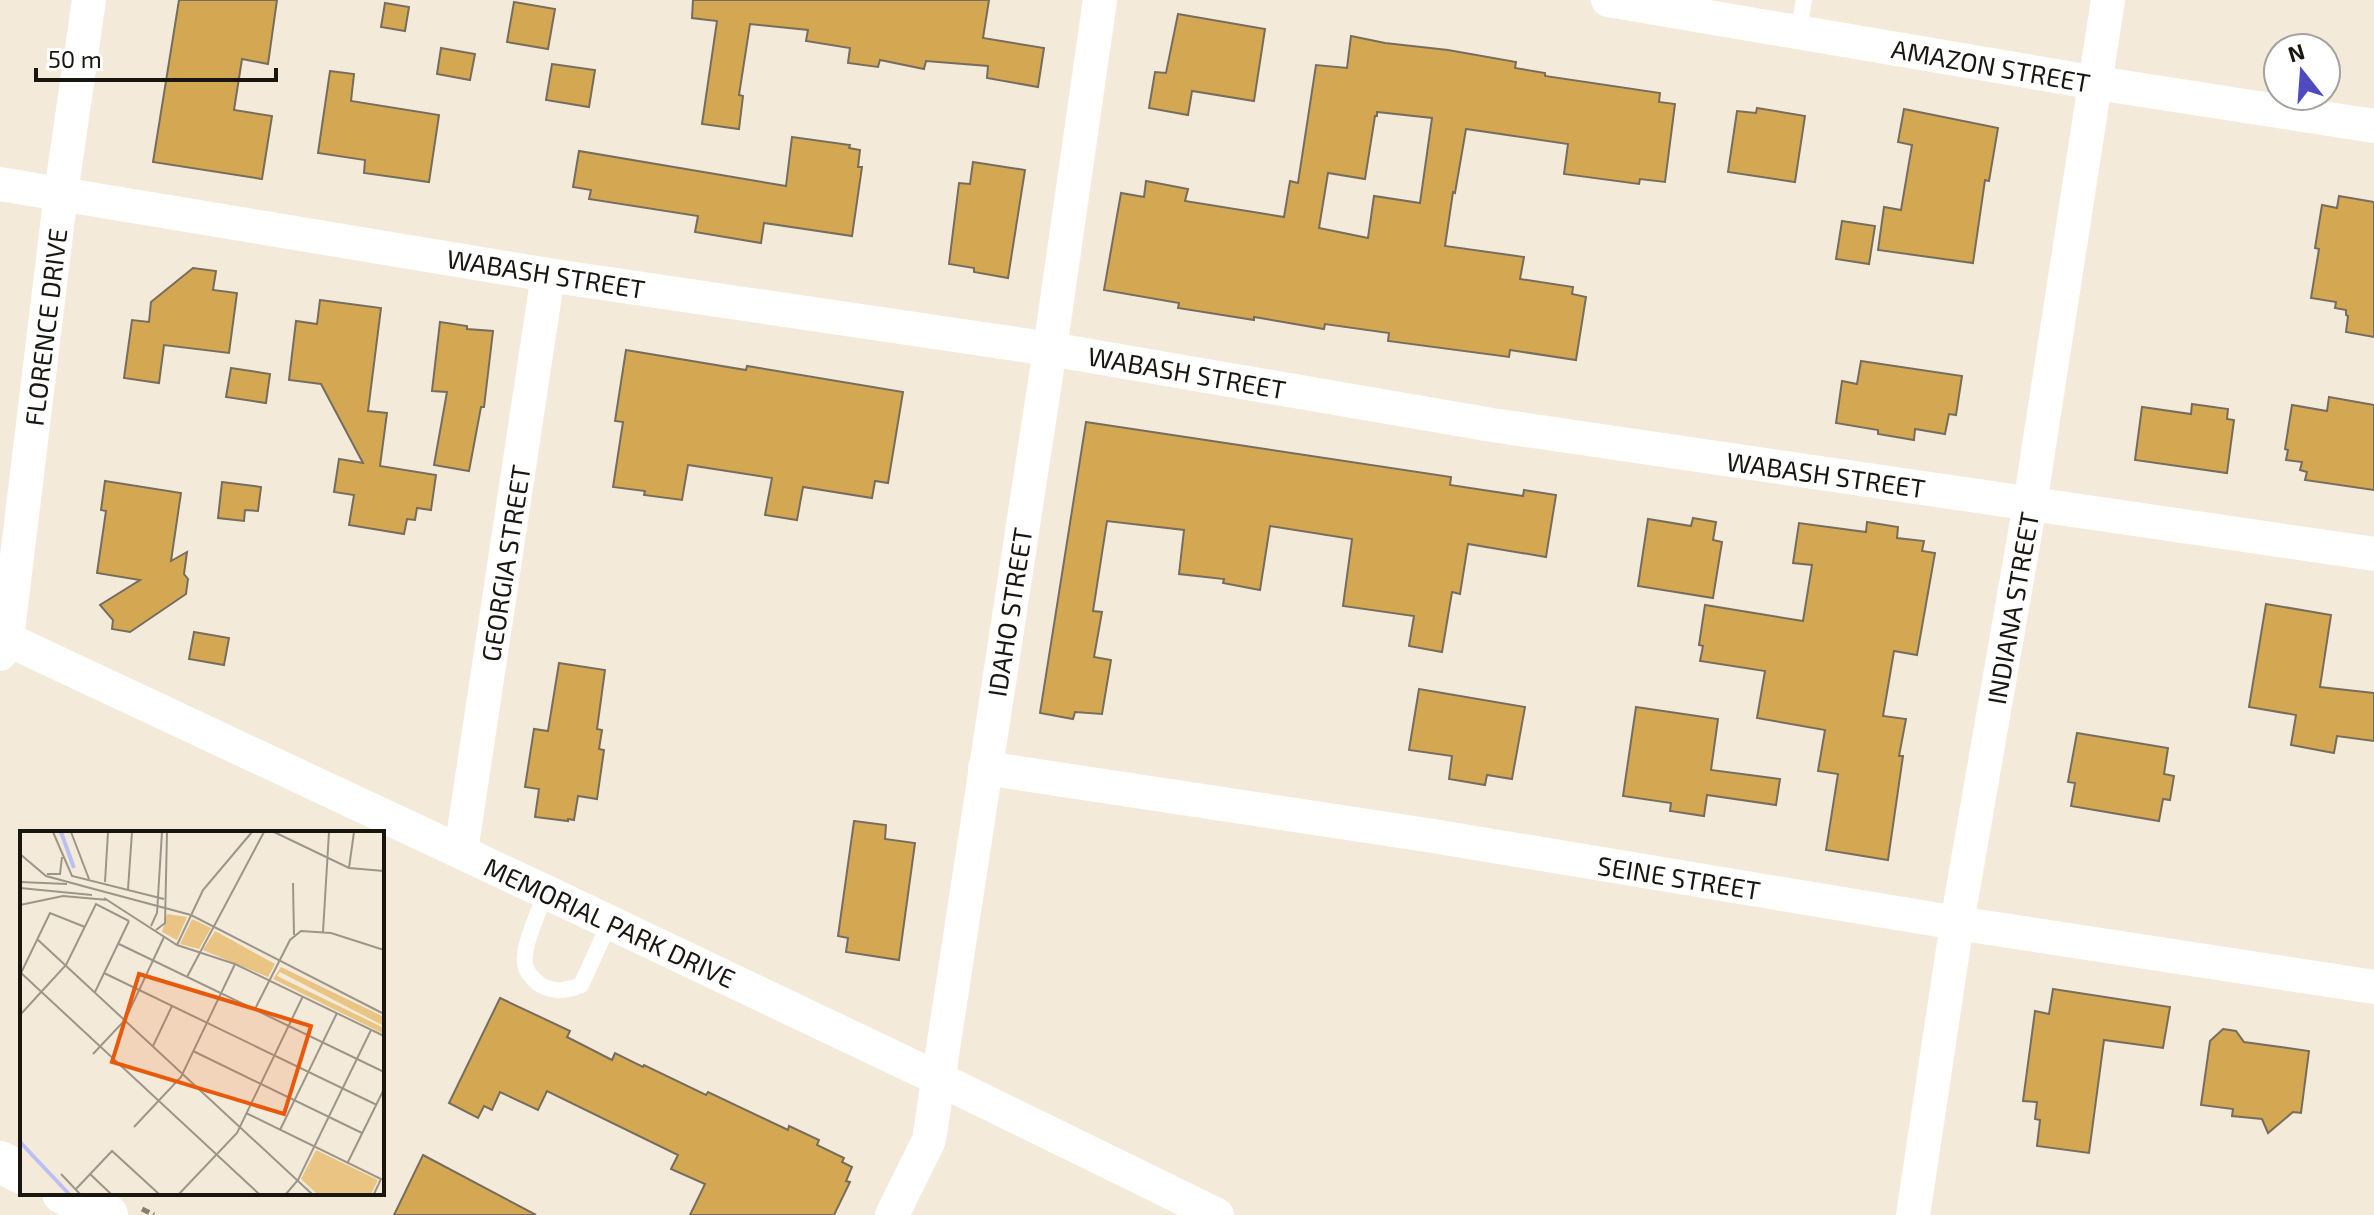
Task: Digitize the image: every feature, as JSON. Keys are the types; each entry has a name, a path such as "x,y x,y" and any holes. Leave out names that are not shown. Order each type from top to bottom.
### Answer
{"street":[{"name":"FLORENCE DRIVE","path":"2,643 89,0"},
{"name":"IDAHO STREET","path":"892,1215 929,1140 1100,0"},
{"name":"AMAZON STREET","path":"1608,0 1801,16 2097,83 2374,126"},
{"name":"INDIANA STREET","path":"1913,1215 1957,923 2030,504 2108,0"},
{"name":"WABASH STREET","path":"0,184 548,275 1050,349 1492,425 2374,554"},
{"name":"GEORGIA STREET","path":"461,851 548,275"},
{"name":"MEMORIAL PARK DRIVE","path":"2,643 461,851 1217,1215"},
{"name":"SEINE STREET","path":"985,768 1427,835 1957,923 2374,987"},
{"path":"0,1162 20,1172"},
{"path":"67,1195 107,1215"}],"lane":[{"path":"546,892 527,948 525,965 532,979 547,989 564,992 581,985 610,922"}],"building":[{"path":"179,0 277,0 268,64 242,59 234,110 272,116 262,179 153,162"},
{"path":"693,0 989,0 983,38 1044,48 1038,87 987,78 988,66 926,61 924,69 880,60 878,67 848,63 850,48 806,41 808,30 750,24 739,95 743,96 739,129 702,124 717,21 692,18"},
{"path":"514,2 555,9 548,49 507,42"},
{"path":"385,3 409,7 405,31 381,27"},
{"path":"1178,14 1265,29 1254,101 1192,91 1188,115 1149,108 1155,72 1166,73"},
{"path":"1351,36 1516,62 1515,68 1545,73 1545,76 1660,93 1659,102 1675,104 1665,182 1640,179 1639,184 1564,174 1568,144 1466,129 1445,246 1524,257 1520,279 1573,287 1572,294 1586,297 1576,360 1510,350 1509,357 1388,341 1389,333 1325,324 1324,329 1254,317 1254,320 1178,308 1179,303 1104,290 1121,193 1144,197 1146,181 1188,189 1185,201 1284,217 1290,181 1298,183 1316,65 1347,68","holes":["1377,112 1432,118 1420,203 1374,196 1368,238 1319,228 1328,173 1365,179"]},
{"path":"441,48 475,54 470,80 437,74"},
{"path":"552,64 595,70 589,107 546,100"},
{"path":"330,71 354,74 351,101 439,115 429,182 364,173 365,160 318,153"},
{"path":"1757,108 1805,116 1795,182 1728,172 1737,111 1756,113"},
{"path":"1904,109 1998,128 1989,181 1985,180 1973,263 1878,250 1884,207 1901,210 1912,145 1898,142"},
{"path":"792,137 850,145 849,148 860,150 858,167 862,167 852,236 764,223 761,243 695,232 698,216 589,199 591,190 573,187 579,151 786,186"},
{"path":"973,162 1025,170 1008,278 949,264 959,183 970,184"},
{"path":"2339,196 2374,202 2374,337 2346,332 2346,310 2335,308 2336,302 2311,298 2322,205 2337,208"},
{"path":"1842,221 1875,226 1869,264 1836,259"},
{"path":"193,268 216,271 213,290 237,293 229,353 164,345 159,383 124,378 132,320 149,322 151,302"},
{"path":"320,300 381,308 368,411 387,413 380,466 436,475 431,510 417,508 415,520 407,519 404,534 349,525 354,495 334,492 339,459 363,463 321,384 289,380 296,321 317,324"},
{"path":"440,322 493,331 484,407 481,407 469,471 434,465 447,392 432,391"},
{"path":"626,350 903,392 888,483 875,481 872,498 803,487 797,520 765,515 772,478 688,465 682,500 613,487 623,422 615,421"},
{"path":"1861,361 1962,376 1956,415 1949,414 1945,434 1915,429 1914,440 1836,423 1842,381 1857,384"},
{"path":"231,368 270,374 266,403 226,397"},
{"path":"2329,397 2374,405 2374,490 2305,480 2307,472 2300,470 2302,462 2286,460 2292,405 2327,411"},
{"path":"2192,404 2228,409 2227,419 2234,420 2227,473 2135,460 2142,407 2191,414"},
{"path":"1086,422 1451,477 1450,485 1523,496 1524,490 1556,495 1546,557 1468,544 1460,594 1452,592 1442,652 1409,646 1414,616 1343,606 1352,539 1270,526 1260,590 1223,583 1224,579 1179,574 1184,530 1107,521 1093,611 1102,612 1094,657 1111,660 1102,714 1075,712 1073,719 1040,713"},
{"path":"105,481 181,493 171,561 187,552 184,574 188,579 186,594 130,632 112,629 113,620 100,605 140,580 97,573 106,511 101,510"},
{"path":"222,482 261,487 258,511 245,510 244,521 218,518"},
{"path":"1693,518 1716,522 1713,540 1722,542 1713,598 1638,586 1648,519 1691,526"},
{"path":"1867,522 1898,527 1897,538 1924,541 1922,551 1935,553 1917,655 1894,651 1883,716 1906,719 1888,860 1826,850 1838,774 1818,771 1825,730 1757,718 1765,671 1700,661 1703,646 1699,645 1705,605 1803,621 1812,565 1793,563 1799,523 1866,532"},
{"path":"2266,604 2331,615 2320,687 2374,693 2374,741 2337,736 2334,753 2291,745 2296,715 2249,707"},
{"path":"194,632 229,638 224,665 189,659"},
{"path":"559,663 605,670 597,729 602,730 599,749 604,750 597,799 578,796 574,820 568,821 535,817 539,789 525,787 534,729 548,731"},
{"path":"1419,689 1525,707 1512,779 1487,775 1485,785 1449,779 1452,756 1409,750"},
{"path":"1636,707 1718,719 1711,770 1780,779 1776,805 1707,795 1704,816 1670,811 1671,803 1623,796"},
{"path":"2077,733 2168,748 2164,774 2174,776 2170,800 2163,799 2159,821 2071,806 2075,783 2068,782"},
{"path":"854,821 886,825 885,839 915,843 899,960 846,952 848,938 838,936"},
{"path":"2053,989 2170,1007 2163,1048 2104,1040 2089,1153 2037,1146 2040,1120 2035,1119 2037,1102 2023,1101 2035,1011 2049,1014"},
{"path":"500,998 570,1031 567,1037 612,1060 615,1053 788,1130 789,1126 819,1140 817,1145 844,1158 842,1162 852,1167 846,1181 850,1182 834,1215 690,1215 705,1184 671,1169 678,1155 547,1091 538,1110 500,1092 492,1110 484,1106 478,1118 449,1103"},
{"path":"2223,1029 2236,1031 2244,1042 2309,1051 2301,1113 2293,1112 2268,1133 2262,1119 2232,1116 2233,1109 2201,1105 2210,1041"},
{"path":"423,1155 536,1215 394,1215"}]}
